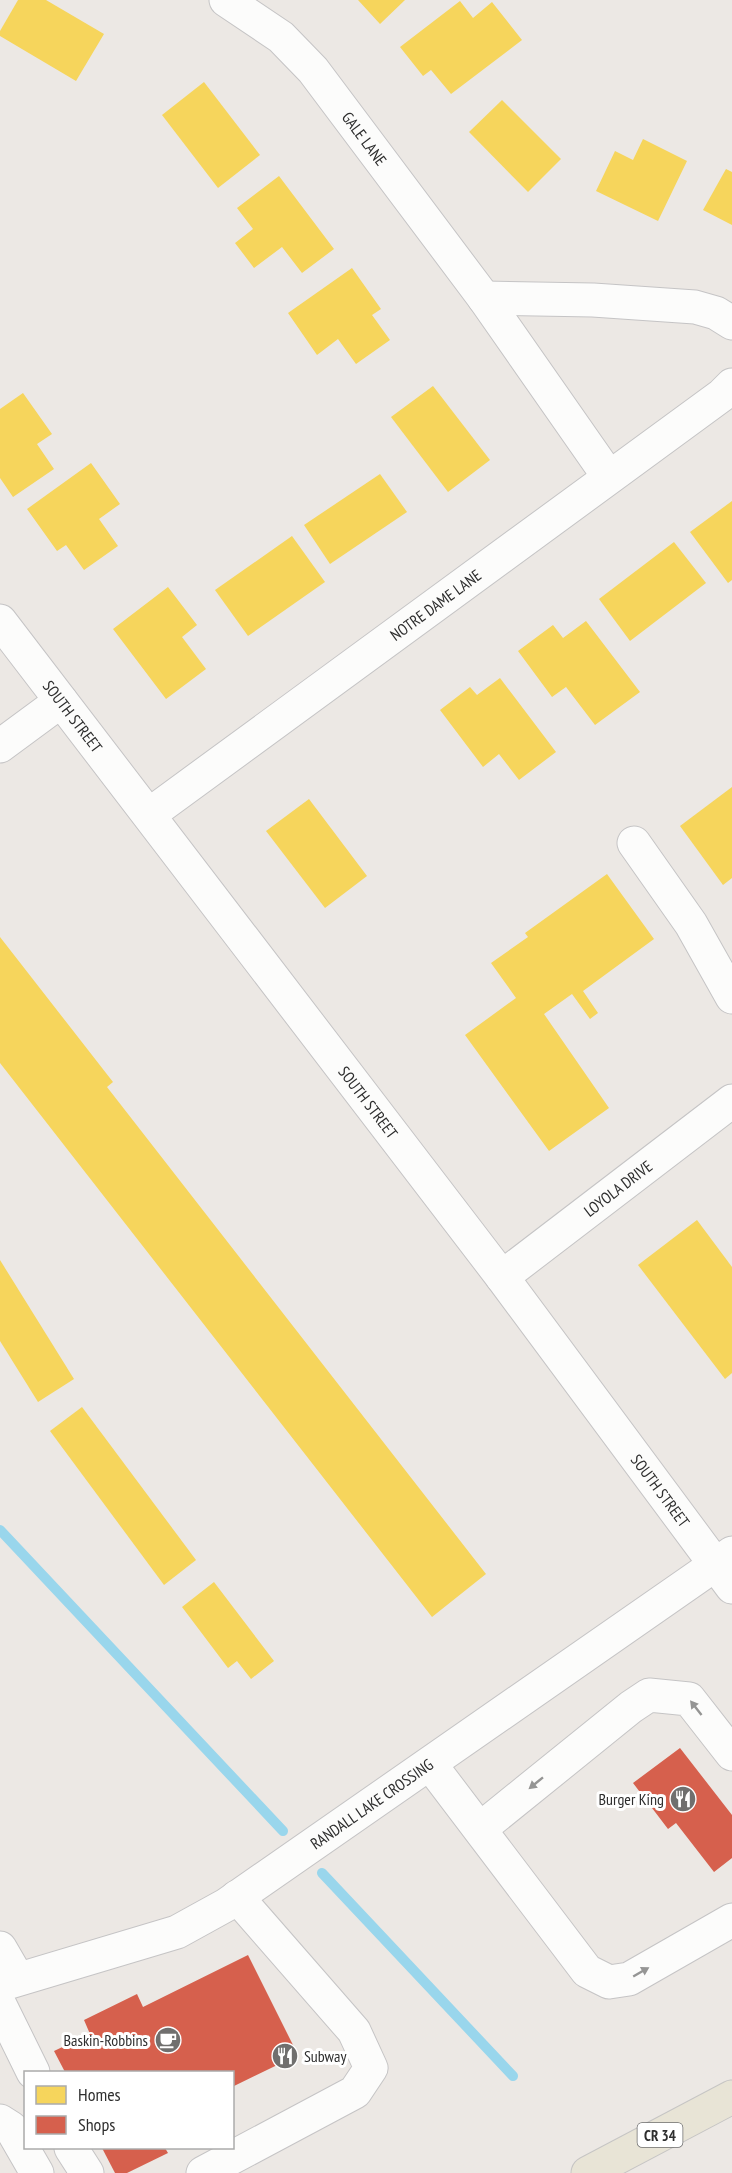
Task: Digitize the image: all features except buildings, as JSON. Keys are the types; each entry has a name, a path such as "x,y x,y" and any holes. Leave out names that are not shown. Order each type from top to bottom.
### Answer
{"main road":[{"name":"CR 34","path":"588,2173 732,2097"}],"street":[{"name":"GALE LANE","path":"226,0 281,37 313,70 484,298 609,477"},
{"path":"484,298 593,300 695,307 716,313 732,323"},
{"name":"NOTRE DAME LANE","path":"150,814 727,390"},
{"name":"SOUTH STREET","path":"0,621 727,1568"},
{"path":"0,746 61,701"},
{"path":"634,843 691,924 732,997"},
{"name":"LOYOLA DRIVE","path":"502,1277 732,1101"},
{"name":"RANDALL LAKE CROSSING","path":"6,1990 177,1932 237,1897 430,1764 727,1568"},
{"path":"480,1829 649,1695 689,1699 732,1754"},
{"path":"430,1764 587,1971 609,1982 629,1979 732,1920"},
{"path":"203,2173 356,2092 371,2068 354,2031 237,1897"},
{"path":"0,1948 6,1990 32,2071"},
{"path":"0,2121 11,2128 37,2173"},
{"path":"72,2149 87,2173"}],"waterway":[{"path":"0,1530 283,1831"},
{"path":"322,1873 513,2076"}],"place":[{"name":"Burger King","path":"683,1799"},
{"name":"Baskin-Robbins","path":"168,2040"},
{"name":"Subway","path":"285,2056"}]}
